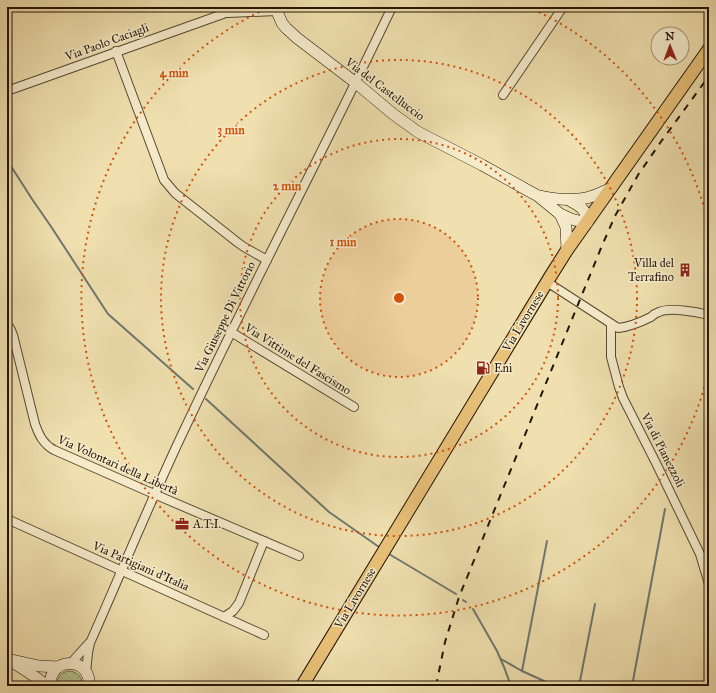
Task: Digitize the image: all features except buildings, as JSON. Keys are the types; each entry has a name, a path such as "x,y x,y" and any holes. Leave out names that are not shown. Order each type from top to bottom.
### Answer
{"main road":[{"name":"Via Livornese","path":"302,686 567,250 709,49"}],"street":[{"name":"Via Paolo Caciagli","path":"7,91 223,14 238,7"},
{"name":"Via Giuseppe Di Vittorio","path":"86,672 90,643 154,494 231,332 356,83 392,7"},
{"path":"503,95 564,7"},
{"path":"223,14 276,9"},
{"name":"Via del Castelluccio","path":"276,9 282,23 289,32 418,132 538,196 560,214 571,219 587,223"},
{"path":"116,51 164,180 175,194 237,242 267,260"},
{"name":"Via del Castelluccio","path":"538,196 555,200 569,200 592,197 610,189"},
{"path":"569,200 581,207 586,216 587,223"},
{"path":"560,214 566,227 567,250"},
{"path":"547,282 618,328 667,310 686,311 709,315"},
{"name":"Via di Pianezzoli","path":"611,324 611,357 623,398 700,554 709,584"},
{"name":"Via Volontari della Libertà","path":"7,325 13,335 35,424 39,435 46,445 54,450 154,494 299,556"},
{"name":"Via Vittime del Fascismo","path":"231,332 354,407"},
{"name":"Via Partigiani d'Italia","path":"7,520 264,635"},
{"path":"224,617 233,611 239,603 264,541"},
{"name":"Via Giuseppe Di Vittorio","path":"71,663 90,643"},
{"path":"8,660 58,668"},
{"path":"8,660 28,671 49,686 51,675 54,671 64,664 71,663 80,666 86,672 89,678 89,686"}],"green space":[{"path":"68,671 79,675 82,680 82,686 57,686 60,676"}],"waterway":[{"path":"7,160 108,314 193,389"},
{"path":"206,399 329,512 379,547"},
{"path":"632,686 665,509"},
{"path":"522,671 547,541"},
{"path":"389,554 456,594"},
{"path":"579,686 595,604"},
{"path":"473,609 497,651 511,686"},
{"path":"501,659 522,671 555,686"}],"railway":[{"path":"436,686 445,642 459,597 615,216 638,175 709,76"}],"place":[{"name":"Villa del Terrafino","path":"685,270"},
{"name":"Eni","path":"483,368"},
{"name":"A.T.I.","path":"182,524"}]}
